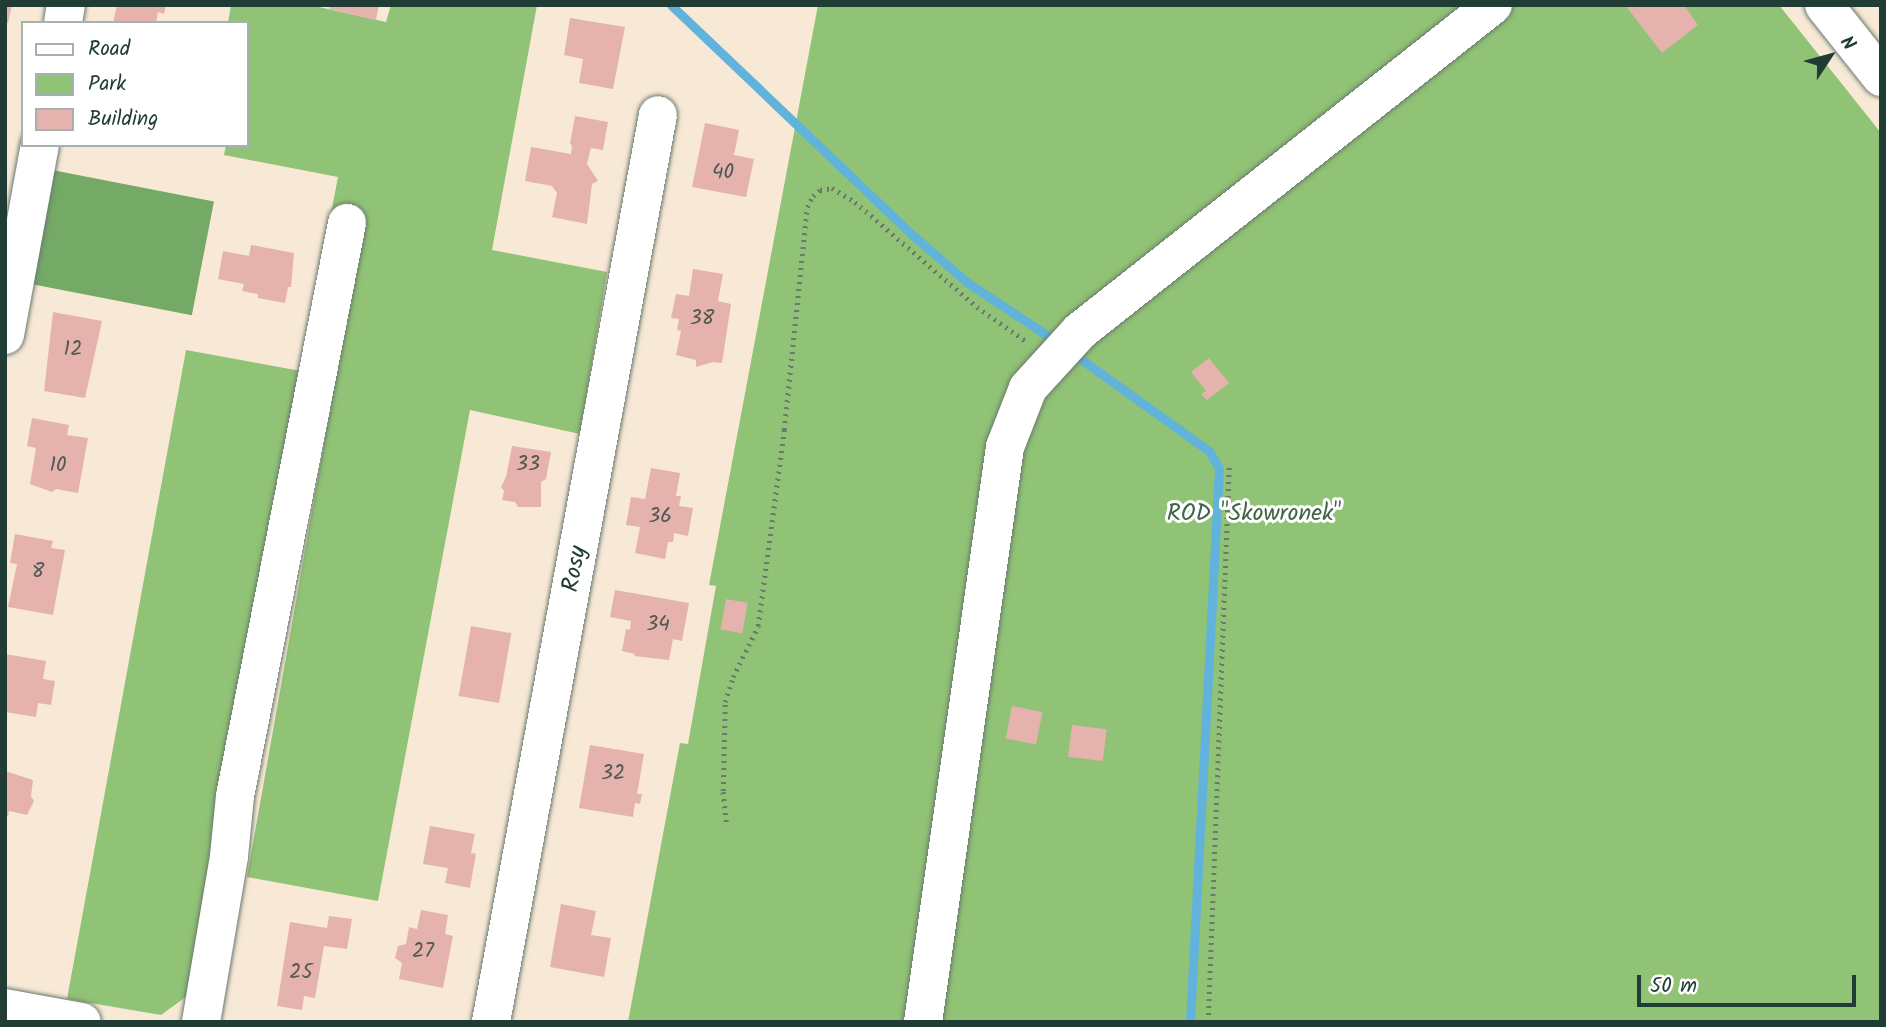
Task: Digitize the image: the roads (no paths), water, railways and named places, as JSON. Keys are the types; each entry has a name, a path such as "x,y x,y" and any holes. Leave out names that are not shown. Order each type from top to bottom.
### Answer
{"street":[{"path":"923,1022 1005,447 1028,388 1080,331 1493,5"},
{"path":"1824,5 1881,77"},
{"name":"Rosy","path":"491,1022 659,116"},
{"path":"5,335 40,147"},
{"path":"201,1022 229,856 234,796 346,223"},
{"path":"5,1008 42,1018 82,1022"}],"waterway":[{"path":"671,5 915,237 968,283 1051,338"},
{"path":"1078,357 1209,451 1219,468 1190,1022"}],"park label":[{"name":"ROD \"Skowronek\"","path":"1254,514"}]}
